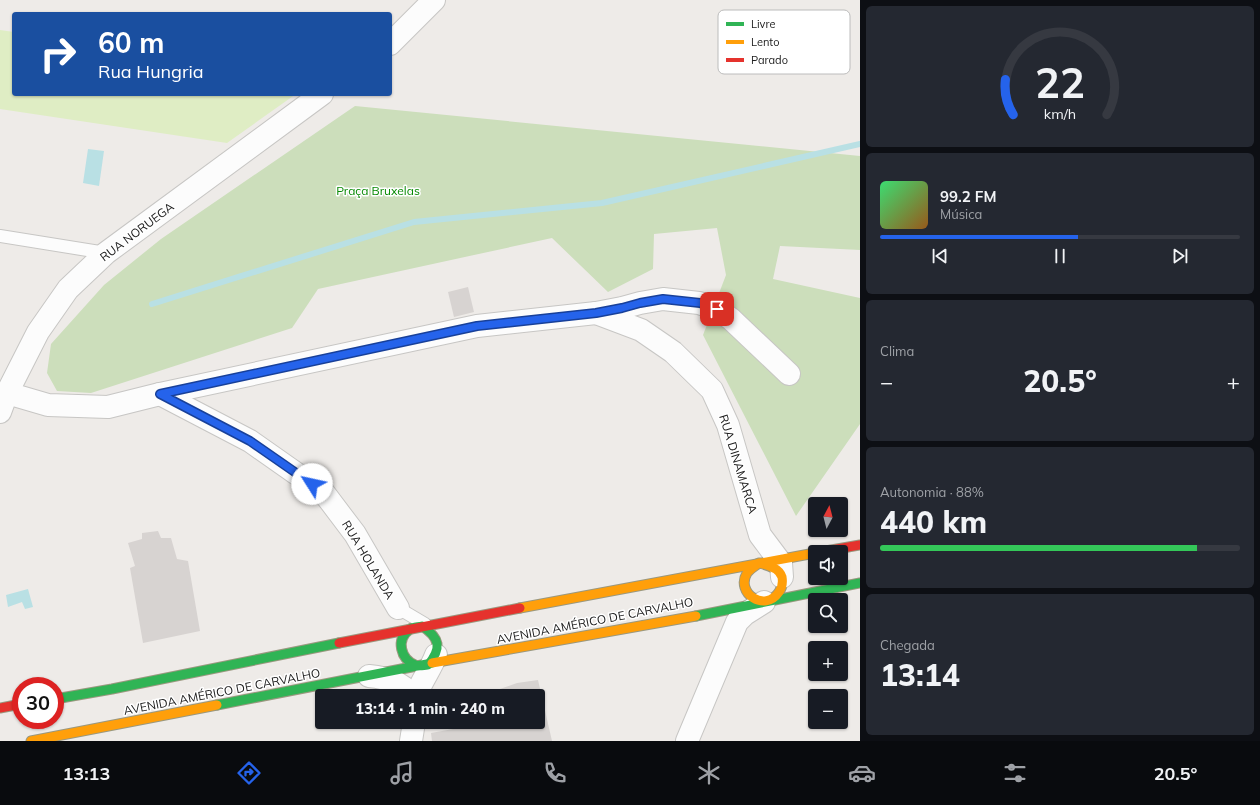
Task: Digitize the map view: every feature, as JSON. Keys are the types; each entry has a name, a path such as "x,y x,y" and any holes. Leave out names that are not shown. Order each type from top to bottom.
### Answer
{"main road":[{"path":"848,547 860,545"},
{"name":"AVENIDA AMÉRICO DE CARVALHO","path":"64,697 404,630 427,628 763,568 808,555"},
{"path":"763,568 780,592 771,600 766,602 754,600 746,592 744,586 763,568"},
{"name":"AVENIDA AMÉRICO DE CARVALHO","path":"31,741 369,676 428,662 766,602 860,583"},
{"path":"400,643 400,649 406,659 428,662 438,643 436,638 427,628"},
{"path":"0,708 12,706"}],"street":[{"path":"392,42 434,0"},
{"name":"RUA NORUEGA","path":"3,403 38,332 68,289 106,254 319,96"},
{"path":"3,403 108,407 160,394 477,326 596,313 663,299 700,303 717,309 731,319 789,374"},
{"name":"RUA DINAMARCA","path":"596,313 642,330 673,352 712,390 728,425 760,535 763,568"},
{"name":"RUA HOLANDA","path":"160,394 250,441 324,492 355,534 398,608"},
{"path":"687,741 727,649 737,622 741,617 766,602"},
{"path":"702,613 714,616 721,622 726,632 727,649"},
{"path":"419,689 428,662"},
{"path":"369,676 386,678 398,682 407,689"},
{"path":"411,741 413,729"}],"lane":[{"path":"0,236 106,254"},
{"name":"RUA HOLANDA","path":"398,608 427,628"},
{"name":"RUA HOLANDA","path":"398,608 404,630 400,643"}],"green space":[{"path":"0,30 12,32 12,96 293,96 227,143 0,109"},
{"name":"Praça Bruxelas","path":"355,106 860,156 860,250 780,246 773,279 860,298 860,424 796,516 703,335 726,275 717,228 654,234 653,269 608,292 552,238 318,289 292,328 91,393 57,391 47,373 51,344 104,285 161,239"}],"water":[{"path":"88,149 104,151 99,186 83,183"},
{"path":"28,589 33,607 25,609 22,602 8,607 6,595"}],"building":[{"path":"468,287 474,312 454,317 448,292"},
{"path":"158,531 161,538 171,538 177,559 188,561 200,631 143,643 130,568 135,566 128,543 142,539 142,533"},
{"path":"538,680 540,689 500,689 517,683"},
{"path":"545,710 552,741 432,741 431,733 453,729 545,729"}],"waterway":[{"path":"152,304 414,222 602,203 860,144"}],"traffic: fast":[{"path":"696,616 860,583"},
{"path":"422,626 436,639 437,648 436,653 428,665 418,666 406,658 403,654 401,644 405,633 414,627 422,626"},
{"path":"64,697 339,643"},
{"path":"217,705 432,663"}],"traffic: slow":[{"path":"520,608 808,554"},
{"path":"759,563 776,569 782,577 782,587 773,598 766,601 753,598 745,587 744,580 747,573 759,563"},
{"path":"432,663 696,616"},
{"path":"31,741 217,705"}],"traffic: jam":[{"path":"848,547 860,545"},
{"path":"339,643 520,608"},
{"path":"0,708 12,706"}],"route":[{"path":"312,484 250,441 160,394 477,326 596,313 663,299 700,303 717,309"}]}
